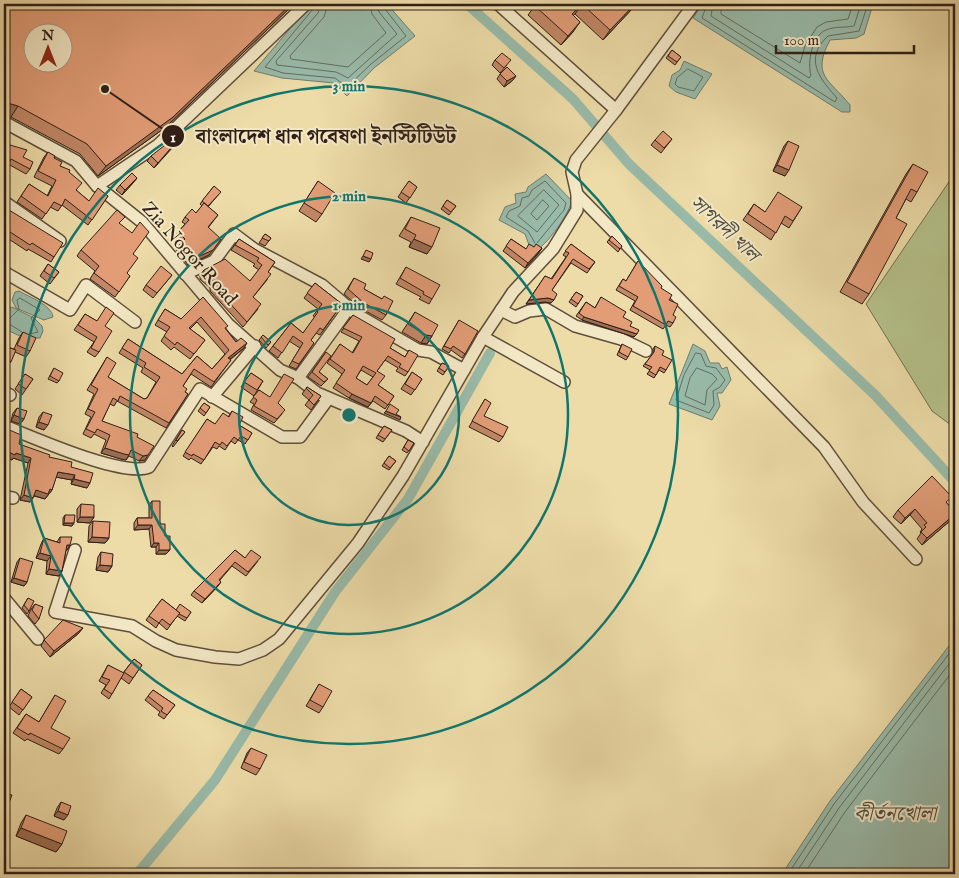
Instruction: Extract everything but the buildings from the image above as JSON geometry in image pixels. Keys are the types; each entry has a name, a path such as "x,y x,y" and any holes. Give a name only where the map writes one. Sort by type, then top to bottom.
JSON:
{"street":[{"path":"97,186 158,145 306,4"},
{"path":"498,4 614,112"},
{"path":"75,550 55,612 132,626 156,641 176,650 239,659 263,650 278,639 358,543 423,442 483,337 513,292 553,249 577,210 577,194 572,172 576,160 694,4"},
{"name":"Zia Nogor Road","path":"4,122 76,162 97,186 142,222 228,324 280,370 298,378 328,399 406,431 423,442"},
{"path":"577,194 824,447 863,502 916,559"},
{"path":"4,206 6,203 60,241"},
{"path":"185,274 214,261 234,234 254,249 322,285 349,308 418,350 431,352 464,370"},
{"path":"4,272 70,310 86,285 135,322"},
{"path":"298,378 349,308"},
{"path":"501,310 515,317 529,311 546,309 575,326 621,339 646,352"},
{"path":"483,337 564,382"},
{"path":"212,397 255,346"},
{"path":"4,426 128,470 142,470 149,467 200,389 282,438 300,437 328,399"},
{"path":"4,598 38,639"}],"green space":[{"path":"955,173 955,428 932,411 866,304"}],"water":[{"path":"311,4 387,4 415,36 374,68 347,96 334,83 282,78 254,71"},
{"path":"703,4 873,4 864,34 856,38 830,40 822,62 822,70 825,76 850,105 850,112 842,112 693,18"},
{"path":"684,61 712,74 695,99 676,92 669,86 672,75 680,70"},
{"path":"546,174 572,201 557,228 537,250 529,245 525,234 499,220 505,207 516,203 515,194 526,192 528,187"},
{"path":"19,291 44,305 52,313 53,317 44,320 16,308 12,300 15,292"},
{"path":"12,307 34,318 42,326 43,331 40,338 24,338 5,329 4,321 9,308"},
{"path":"693,344 705,351 710,363 719,363 722,369 727,367 731,380 722,393 717,393 720,406 712,420 669,404"},
{"name":"কীর্তনখোলা","path":"955,638 955,874 782,874 830,801"}],"waterway":[{"name":"সাগরদী খাল","path":"467,4 573,99 629,164 875,395 955,482"},
{"path":"137,874 215,780 335,592 408,499 490,353"}],"place":[{"name":"বাংলাদেশ ধান গবেষণা ইনস্টিটিউট","path":"105,89"}]}
